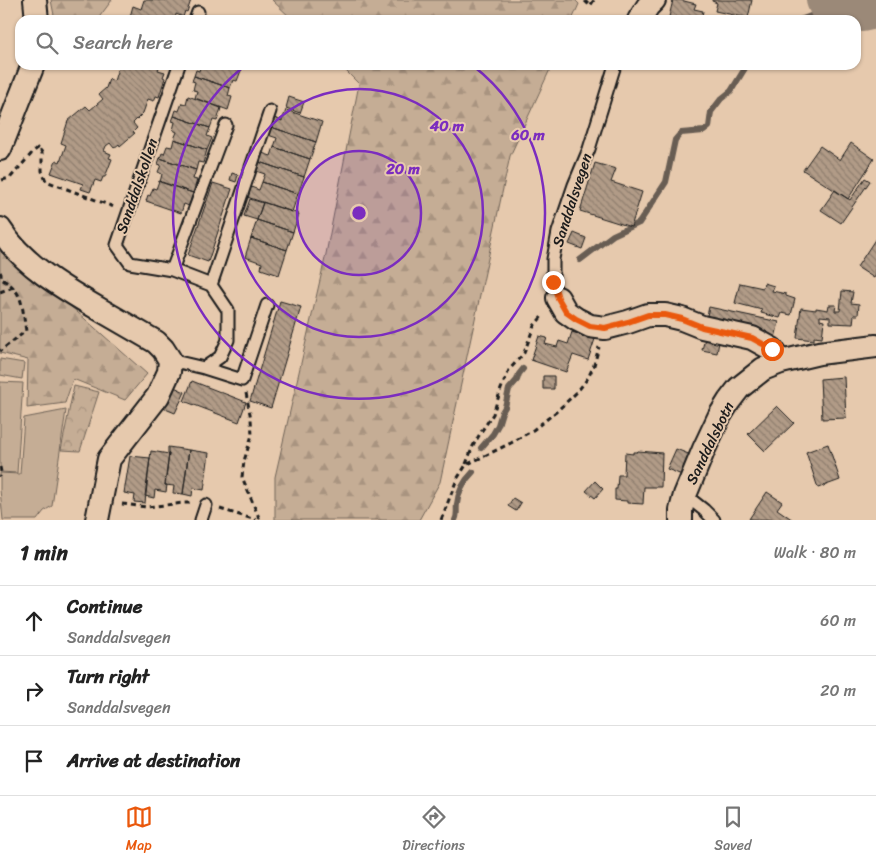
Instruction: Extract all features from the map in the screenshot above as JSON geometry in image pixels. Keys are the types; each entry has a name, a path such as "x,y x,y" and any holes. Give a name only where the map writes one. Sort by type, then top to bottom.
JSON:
{"street":[{"path":"35,0 36,15"},
{"path":"642,15 654,0"},
{"path":"0,149 31,70"},
{"path":"0,229 15,249 55,282 156,342 170,360 170,372 158,396 109,459 96,506"},
{"name":"Sanddalsvegen","path":"558,298 566,312 590,326 605,328 648,315 665,315 702,327 752,338 772,349 780,362"},
{"name":"Sanddalsbotn","path":"681,520 681,510 685,495 704,449 729,401 739,388 763,369 780,362 876,346"}],"lane":[{"name":"Sanddalskollen","path":"177,70 116,245 130,263 172,270 211,285"},
{"name":"Sanddalsvegen","path":"558,298 553,282 553,259 558,232 589,149 614,70"},
{"path":"204,368 220,357 228,340 228,310 211,285 270,111"},
{"path":"172,270 226,125"},
{"path":"170,360 242,380 267,305"},
{"name":"Sanddalsbotn","path":"685,495 714,520"},
{"path":"201,520 206,505"}],"path":[{"path":"585,1 590,6 594,0"},
{"path":"2,180 10,178 39,147 42,153 42,171 46,181 128,212"},
{"path":"0,272 1,279 13,287 20,296 26,330 0,351"},
{"path":"0,292 13,287"},
{"path":"441,520 457,479 466,465 477,439 493,414 509,370 524,353 534,326 558,298"},
{"path":"466,465 533,430 569,401 588,378 605,328"},
{"path":"242,380 251,418 252,435 244,461 242,476 260,520"},
{"path":"0,467 0,477"},
{"path":"96,506 147,507 184,503 206,505 256,520"}],"green space":[{"path":"51,0 112,0 101,15 54,15"},
{"path":"272,0 575,0 579,4 574,15 288,15"},
{"path":"345,70 550,70 510,156 440,482 419,520 275,520 275,477 326,254 359,84"},
{"path":"0,251 68,304 147,374 125,400 73,379 65,403 27,408 28,360 0,353"},
{"path":"0,359 24,363 22,379 0,375"},
{"path":"0,382 23,383 17,473 0,472"},
{"path":"74,386 99,392 80,451 61,450"},
{"path":"66,410 52,506 44,511 37,520 3,520 0,473 20,474 24,418"}],"building":[{"path":"144,0 191,0 187,12 185,11 184,15 130,15 133,6 141,9"},
{"path":"673,0 696,4 694,9 703,11 702,15 669,15"},
{"path":"752,0 749,15 734,15 715,11 717,3 712,1"},
{"path":"117,70 158,70 165,72 159,97 156,96 154,101 148,99 143,113 133,123 137,128 133,132 135,133 120,146 119,144 114,148 110,143 106,146 104,151 111,154 109,158 112,159 105,177 103,177 101,182 95,180 90,192 81,189 83,184 51,173 56,160 60,162 66,145 61,143 68,121 86,106 90,110 103,99 99,94 106,88 109,79 114,81"},
{"path":"196,70 241,70 237,81 233,80 230,88 194,76"},
{"path":"194,76 230,88 228,96 232,97 228,110 195,98 197,91 193,90 195,82 192,81"},
{"path":"188,96 221,108 217,121 213,120 210,128 174,116 176,110 179,111 182,103 186,104"},
{"path":"289,97 304,102 300,113 286,108"},
{"path":"286,110 322,122 316,142 271,127 274,118 282,121"},
{"path":"174,116 210,128 207,136 212,138 207,150 174,139 177,132 173,130 175,122 172,121"},
{"path":"271,127 316,142 310,159 274,147 277,138 268,135"},
{"path":"174,139 207,150 203,163 198,162 196,170 160,158 167,146 172,147"},
{"path":"851,143 874,159 848,199 803,170 820,146 840,160"},
{"path":"274,147 310,159 304,177 259,162 262,153 271,156"},
{"path":"160,158 196,170 193,179 197,180 193,193 160,182 162,174 158,172 161,165 158,164"},
{"path":"259,162 304,177 298,194 262,182 265,174 256,171"},
{"path":"595,163 616,169 611,182 642,192 631,227 580,211"},
{"path":"232,173 238,175 236,182 230,180"},
{"path":"865,178 870,181 841,223 821,210 835,190 850,200"},
{"path":"159,181 193,193 189,206 184,204 181,213 146,201 153,188 156,189"},
{"path":"262,182 298,194 292,212 247,197 251,187 259,190"},
{"path":"213,183 232,189 208,262 188,255"},
{"path":"250,199 263,203 257,220 244,216"},
{"path":"263,202 299,214 293,232 257,220"},
{"path":"257,220 293,232 287,250 251,238"},
{"path":"574,233 586,238 582,249 569,244"},
{"path":"251,238 287,250 279,275 261,269 262,263 245,257"},
{"path":"876,238 876,275 874,278 857,267"},
{"path":"740,283 763,288 764,283 774,286 772,291 786,294 786,296 795,299 791,315 782,313 780,318 761,313 762,310 735,303"},
{"path":"842,291 853,292 851,303 859,304 858,315 854,315 853,324 830,323 830,317 820,316 820,320 824,321 822,338 814,337 814,340 797,338 801,308 828,310 829,305 836,305 835,311 840,311"},
{"path":"280,301 301,307 271,408 250,401"},
{"path":"709,307 779,322 775,338 705,324"},
{"path":"572,332 595,339 588,360 573,355 566,372 531,360 539,336 547,338 545,344 557,347 559,341 568,344"},
{"path":"705,338 719,342 717,353 702,350"},
{"path":"543,376 554,376 554,389 543,389"},
{"path":"844,377 846,418 822,419 820,379"},
{"path":"192,381 246,402 239,422 184,401"},
{"path":"172,386 185,392 175,413 163,408"},
{"path":"777,406 794,423 765,451 748,434"},
{"path":"828,444 840,480 818,488 806,452"},
{"path":"168,447 189,450 183,494 173,493 174,486 165,485 169,454"},
{"path":"676,449 691,455 682,475 667,469"},
{"path":"189,450 209,453 204,490 193,488 192,496 183,494"},
{"path":"151,451 169,454 165,485 167,485 166,492 155,490 154,498 145,496"},
{"path":"633,452 662,453 661,487 644,487 643,504 615,500 618,475 624,475 625,453 633,454"},
{"path":"130,456 150,458 145,503 134,502 135,495 124,493"},
{"path":"595,481 603,489 595,498 586,491"},
{"path":"767,492 782,502 777,509 793,520 749,519"},
{"path":"513,498 521,503 516,511 508,506"}],"waterway":[{"path":"825,0 829,9 862,13 876,10"},
{"path":"813,15 829,9"},
{"path":"580,260 613,235 639,223 666,182 675,140 681,133 704,131 709,127 711,112 721,99 731,91 744,70"},
{"path":"481,448 498,425 509,389 523,369"},
{"path":"455,520 460,491 473,472"}],"route":[{"path":"553,282 558,298 566,312 590,326 605,328 648,315 665,315 702,327 752,338 772,349"}]}
